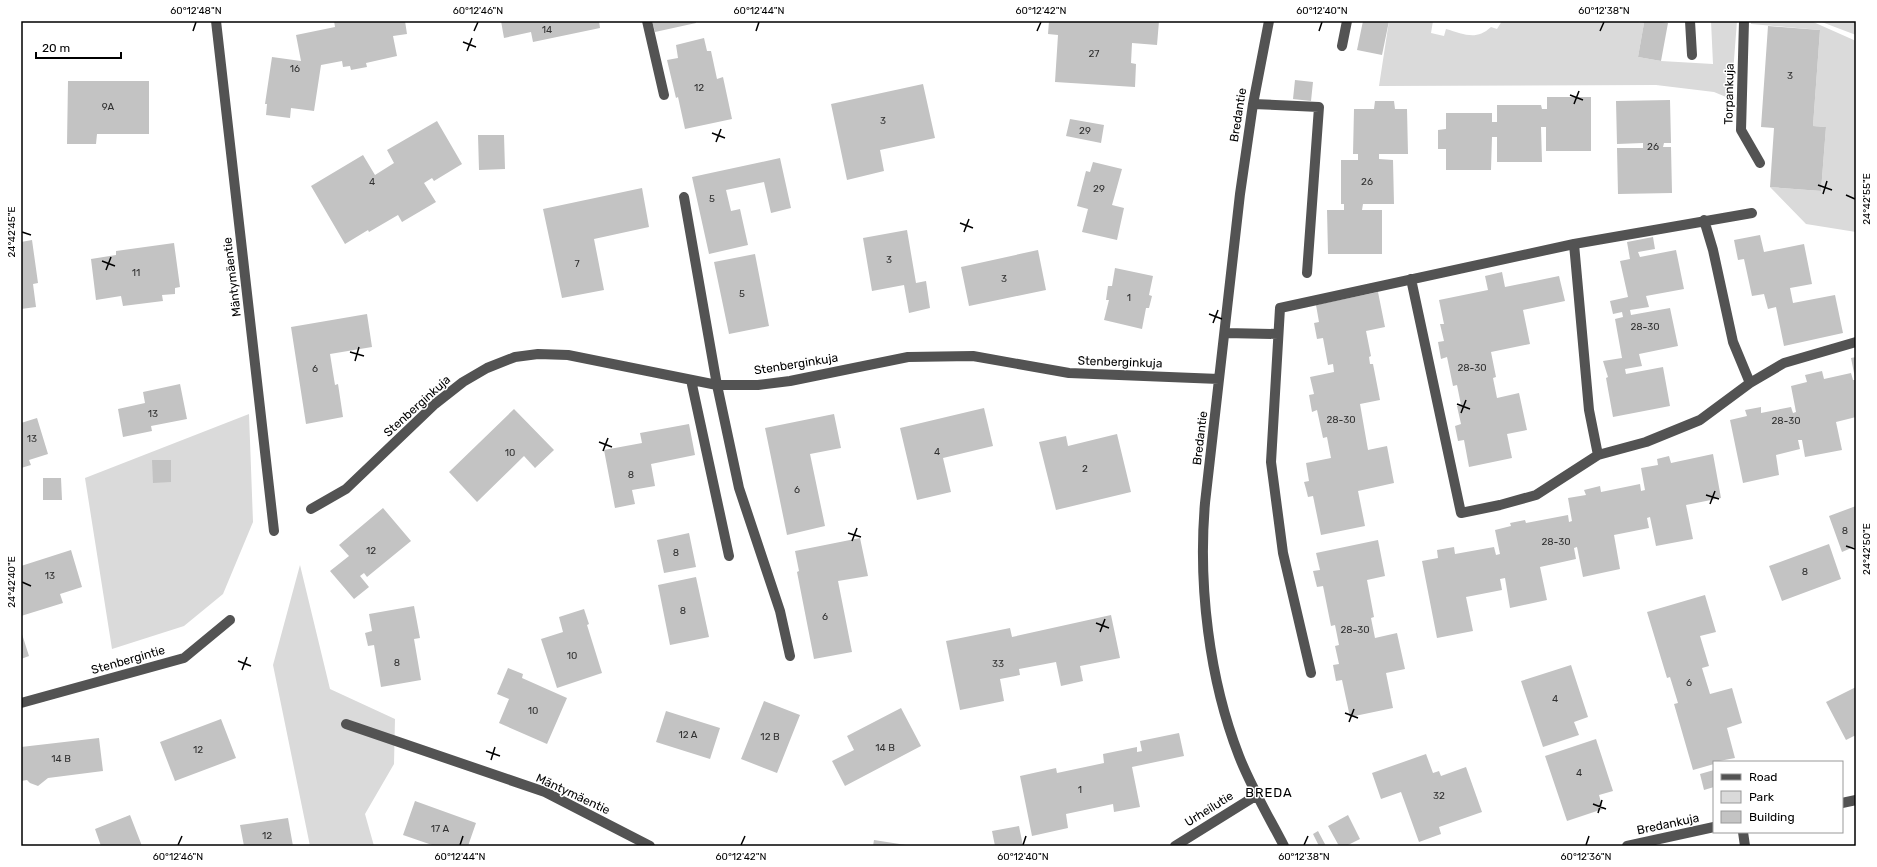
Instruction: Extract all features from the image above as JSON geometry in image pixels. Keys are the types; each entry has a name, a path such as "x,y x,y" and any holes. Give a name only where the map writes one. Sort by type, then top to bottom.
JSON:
{"street":[{"name":"Mäntymäentie","path":"216,21 274,531"},
{"path":"647,21 664,95"},
{"name":"Bredantie","path":"1269,21 1253,104 1240,194 1203,526 1203,576 1213,662 1223,709 1239,757 1284,846"},
{"path":"1342,46 1346,21"},
{"path":"1690,21 1692,55"},
{"name":"Torpankuja","path":"1744,21 1741,130 1760,163"},
{"path":"1253,104 1319,107 1307,273"},
{"path":"684,197 716,385 739,488 780,611 790,656"},
{"path":"1311,673 1283,553 1271,462 1280,308 1574,244 1704,220 1752,213"},
{"path":"1704,220 1713,250 1733,342 1750,383"},
{"path":"1574,244 1589,410 1598,455"},
{"path":"1411,279 1461,513 1500,505 1536,495 1598,455 1646,442 1700,420 1750,383 1784,363 1856,342"},
{"path":"1225,332 1278,334"},
{"name":"Stenberginkuja","path":"311,509 346,489 435,404 463,382 487,368 514,357 538,354 568,355 716,385 758,385 790,381 908,357 923,356 973,356 1069,373 1219,379"},
{"path":"691,380 729,556"},
{"name":"Stenbergintie","path":"21,704 184,658 230,620"},
{"name":"Mäntymäentie","path":"346,724 545,792 650,846"},
{"name":"Urheilutie","path":"1175,846 1257,795"},
{"path":"1843,803 1856,800"},
{"name":"Bredankuja","path":"1627,846 1713,827"},
{"path":"1743,833 1745,846"}],"green space":[{"path":"1389,21 1433,21 1431,33 1444,36 1446,29 1470,35 1480,34 1491,27 1497,29 1502,21 1631,21 1644,23 1638,57 1661,61 1713,64 1711,21 1737,21 1731,99 1714,92 1656,85 1379,86"},
{"path":"1751,21 1811,21 1856,41 1856,232 1806,224 1770,187 1821,191 1826,127 1813,126 1820,30 1751,24"},
{"path":"1819,21 1856,21 1856,35"},
{"path":"249,414 253,522 223,594 184,626 112,649 85,478"},
{"path":"300,565 330,689 395,719 394,764 365,814 374,846 310,846 273,665"}],"building":[{"path":"334,21 405,21 407,34 393,36 397,56 366,63 367,67 351,70 350,66 343,67 342,61 321,65 314,111 291,108 290,118 266,115 267,104 265,104 272,57 301,61 296,35 335,27"},
{"path":"501,21 599,21 600,28 533,42 531,32 504,38"},
{"path":"652,21 696,21 696,23 655,32"},
{"path":"1049,21 1159,21 1157,45 1132,43 1131,63 1136,64 1135,87 1055,82 1058,35 1048,34"},
{"path":"1363,21 1389,21 1382,55 1357,50"},
{"path":"1635,21 1657,21 1668,23 1661,61 1638,57 1644,23"},
{"path":"1768,26 1820,30 1813,126 1826,127 1821,191 1770,187 1774,128 1761,127"},
{"path":"704,38 707,51 711,51 717,79 723,77 732,119 685,129 678,97 676,98 667,60 678,58 676,45"},
{"path":"1295,80 1313,82 1311,101 1293,99"},
{"path":"68,81 149,81 149,134 97,134 96,144 67,144"},
{"path":"923,84 935,138 880,150 884,171 847,180 831,104"},
{"path":"1547,97 1591,97 1591,151 1546,151 1546,127 1541,127 1542,162 1497,162 1497,137 1492,137 1491,170 1446,170 1446,149 1438,149 1438,130 1446,129 1446,113 1492,113 1492,122 1497,122 1497,105 1541,105 1542,109 1547,109"},
{"path":"1670,100 1671,143 1664,143 1663,147 1671,147 1672,193 1618,194 1617,148 1643,148 1643,143 1617,144 1616,101"},
{"path":"1375,101 1394,101 1395,109 1407,109 1408,154 1379,154 1379,159 1393,160 1394,204 1363,204 1362,210 1382,210 1382,254 1328,254 1327,210 1344,210 1344,204 1341,204 1341,160 1358,160 1358,154 1353,154 1354,109 1374,109"},
{"path":"1070,119 1104,125 1101,143 1066,136"},
{"path":"437,121 462,164 434,181 432,178 424,183 436,202 402,222 398,215 369,232 368,230 345,244 311,186 363,155 375,175 394,163 387,150"},
{"path":"478,135 504,135 505,169 479,170"},
{"path":"780,158 791,208 771,213 764,182 726,190 731,211 740,209 748,245 709,254 692,177"},
{"path":"1093,162 1122,169 1112,205 1124,208 1117,240 1082,232 1088,209 1077,206 1086,171 1090,172"},
{"path":"642,188 649,227 594,239 604,290 562,298 543,209"},
{"path":"907,230 916,283 926,281 930,308 909,313 904,285 872,291 863,238"},
{"path":"1760,235 1764,252 1804,244 1812,284 1790,288 1793,303 1835,295 1843,333 1784,346 1776,307 1768,309 1764,294 1752,296 1744,259 1738,260 1734,240"},
{"path":"1653,237 1655,249 1638,252 1640,257 1676,250 1684,289 1646,296 1649,307 1630,310 1631,315 1670,308 1678,346 1639,354 1642,366 1625,369 1626,374 1663,367 1670,406 1613,417 1606,378 1608,377 1603,361 1622,358 1615,319 1623,317 1622,312 1613,314 1610,301 1628,297 1620,261 1630,259 1627,242"},
{"path":"32,240 38,283 33,284 36,307 21,309 21,242"},
{"path":"174,243 180,287 175,288 175,294 162,295 163,301 123,306 121,296 96,300 91,259 116,255 116,251"},
{"path":"1038,250 1046,290 969,306 961,267"},
{"path":"755,254 769,326 729,334 714,262"},
{"path":"1115,268 1153,276 1149,295 1152,296 1149,308 1146,308 1142,329 1104,320 1109,300 1106,300 1108,286 1112,286"},
{"path":"1502,272 1505,287 1559,276 1565,301 1523,310 1530,344 1491,352 1496,377 1493,378 1497,398 1519,393 1527,430 1507,434 1512,458 1469,467 1464,440 1458,441 1455,426 1461,424 1457,406 1461,405 1457,385 1453,386 1447,357 1441,359 1438,342 1444,341 1440,324 1444,324 1439,300 1488,290 1485,276"},
{"path":"1378,292 1385,327 1366,331 1371,356 1369,357 1370,364 1373,364 1380,400 1360,404 1368,450 1387,446 1394,483 1358,491 1365,526 1321,535 1313,496 1308,497 1304,482 1309,481 1306,463 1331,458 1327,437 1323,438 1317,410 1312,412 1309,395 1314,394 1310,377 1334,372 1333,364 1328,365 1323,338 1317,339 1314,323 1319,322 1316,305"},
{"path":"367,314 372,347 330,354 335,385 338,384 343,417 306,424 291,327"},
{"path":"1856,357 1856,378 1855,378 1851,358"},
{"path":"1822,371 1824,379 1851,373 1853,380 1856,380 1856,417 1836,422 1842,450 1805,457 1802,440 1798,440 1800,449 1776,455 1779,475 1743,483 1730,420 1747,416 1745,410 1761,407 1761,413 1791,407 1793,413 1796,412 1791,386 1807,382 1805,375"},
{"path":"180,384 187,419 151,426 152,431 123,437 118,409 145,403 143,392"},
{"path":"984,408 993,446 943,458 951,492 917,500 900,428"},
{"path":"514,409 554,450 535,468 524,456 477,502 449,472"},
{"path":"834,414 841,448 810,454 825,526 787,535 765,428"},
{"path":"37,418 48,454 29,460 31,465 21,468 21,423"},
{"path":"689,424 695,455 651,464 655,486 632,490 635,504 615,508 604,450 642,443 640,433"},
{"path":"1117,434 1131,492 1056,510 1039,442 1066,436 1068,446"},
{"path":"1713,454 1721,498 1686,505 1693,539 1656,546 1650,517 1647,518 1649,528 1614,535 1620,569 1583,577 1577,547 1574,548 1576,559 1540,567 1547,600 1510,608 1505,578 1500,579 1502,590 1466,597 1473,631 1437,638 1422,561 1438,558 1437,550 1454,547 1455,554 1494,547 1496,555 1500,554 1495,530 1511,526 1510,523 1525,520 1526,523 1568,515 1569,522 1572,521 1568,498 1586,495 1584,490 1600,486 1601,492 1640,484 1641,491 1645,490 1641,468 1658,465 1657,459 1669,456 1671,463"},
{"path":"152,460 171,460 171,482 153,483"},
{"path":"43,478 61,478 62,500 43,500"},
{"path":"1856,506 1856,546 1842,552 1829,516"},
{"path":"383,508 411,541 367,577 364,573 360,576 369,587 354,599 330,571 349,556 339,545"},
{"path":"689,533 696,567 664,573 657,540"},
{"path":"860,538 868,576 838,581 852,652 814,659 797,572 799,571 795,551"},
{"path":"1378,540 1385,576 1367,580 1374,617 1371,618 1375,638 1397,633 1405,669 1386,673 1393,708 1350,717 1342,680 1336,681 1333,665 1339,664 1335,646 1339,645 1335,625 1331,626 1323,586 1317,587 1313,571 1320,570 1316,553"},
{"path":"1829,544 1841,579 1782,601 1769,566"},
{"path":"71,550 82,587 60,594 63,603 21,616 21,566"},
{"path":"696,577 709,637 670,645 658,585"},
{"path":"1705,595 1716,632 1700,636 1709,666 1702,668 1710,694 1732,688 1742,723 1727,728 1735,758 1713,761 1713,764 1693,770 1674,704 1678,703 1670,677 1667,678 1647,612"},
{"path":"414,606 420,638 414,639 421,680 381,687 374,645 368,646 365,633 372,631 369,614"},
{"path":"584,609 589,624 587,625 602,673 557,688 541,639 563,632 559,617"},
{"path":"1111,615 1120,658 1080,666 1083,681 1061,686 1056,662 1019,669 1020,675 1000,679 1004,701 960,710 946,641 1010,628 1012,637"},
{"path":"21,631 29,656 21,659"},
{"path":"1571,665 1588,717 1574,722 1579,735 1543,747 1521,681"},
{"path":"508,668 523,674 522,678 567,698 547,744 499,723 509,699 497,694"},
{"path":"1856,687 1856,735 1846,740 1826,702"},
{"path":"764,701 800,715 777,773 741,759"},
{"path":"901,708 921,746 845,786 832,761 854,750 847,736"},
{"path":"666,711 720,728 710,759 656,742"},
{"path":"221,719 236,758 175,781 160,742"},
{"path":"1179,733 1184,756 1132,767 1140,807 1114,812 1113,804 1066,814 1068,828 1032,836 1020,776 1056,768 1057,773 1104,763 1103,754 1137,747 1137,752 1142,751 1140,741"},
{"path":"99,738 103,771 48,778 38,786 27,780 21,781 21,747"},
{"path":"1596,739 1613,791 1599,795 1603,809 1567,821 1545,756"},
{"path":"1426,754 1433,773 1439,771 1441,776 1466,767 1482,812 1439,827 1441,834 1419,842 1401,792 1381,799 1372,773"},
{"path":"1713,770 1713,787 1704,790 1700,774"},
{"path":"415,801 476,823 468,846 435,846 403,835"},
{"path":"130,815 142,846 101,846 95,829"},
{"path":"1348,815 1360,839 1346,846 1339,846 1328,826"},
{"path":"288,818 293,846 244,846 240,825"},
{"path":"1019,826 1023,846 995,846 992,831"},
{"path":"1318,831 1326,846 1319,846 1313,834"},
{"path":"874,840 906,845 906,846 873,846"}],"district":[{"name":"BREDA","path":"1269,792"}]}
